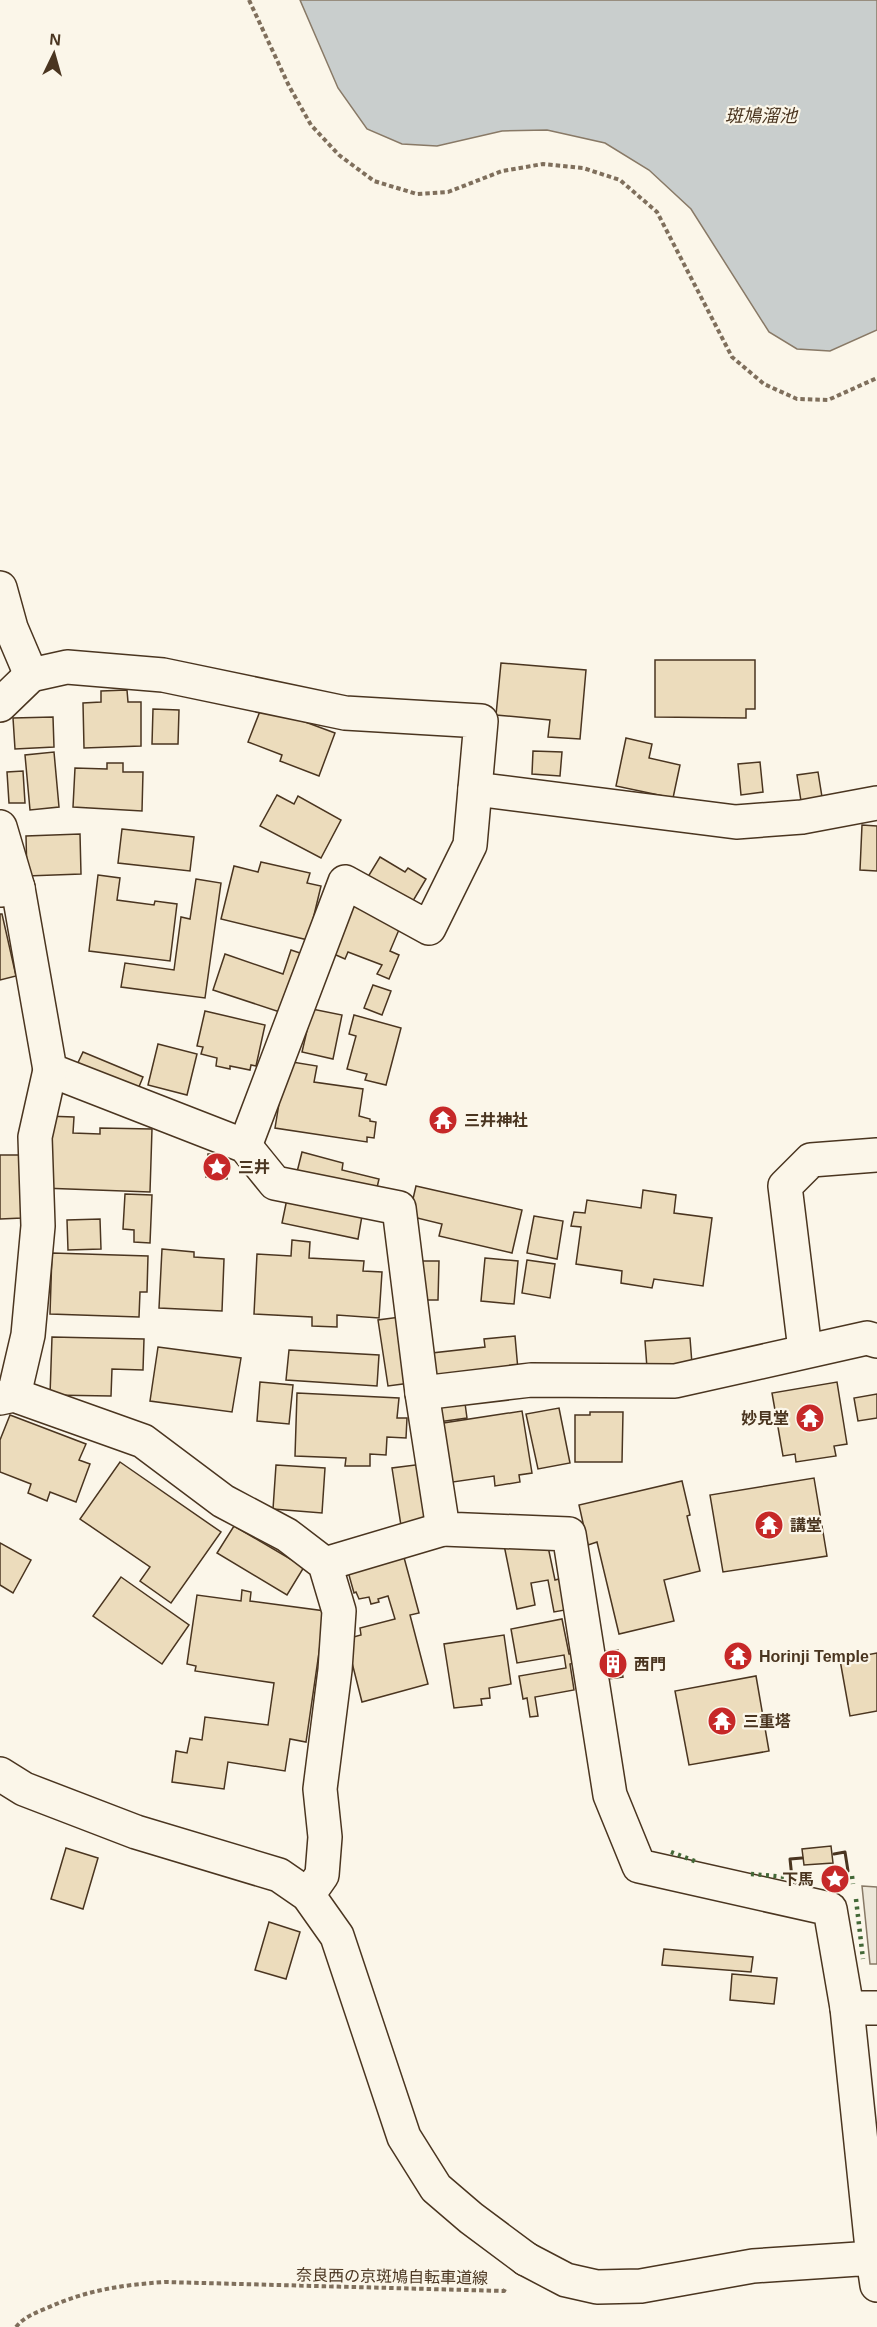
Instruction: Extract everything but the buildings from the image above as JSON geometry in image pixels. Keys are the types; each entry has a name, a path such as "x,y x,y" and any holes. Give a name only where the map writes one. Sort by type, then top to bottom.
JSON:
{"street":[{"path":"0,588 11,628 31,675"},
{"path":"0,705 31,675 67,667 164,675 345,713 482,722 470,845 429,928 345,882 245,1146"},
{"path":"475,789 736,822 802,817 877,803"},
{"path":"0,827 9,889 50,1070 35,1137 38,1226 28,1335 7,1397 143,1441 222,1501 287,1535 325,1564 339,1611 335,1670 320,1789 325,1838 322,1875 308,1895"},
{"path":"50,1070 245,1146 275,1183 399,1208 422,1393 443,1529"},
{"path":"805,1350 785,1185 811,1160 877,1155"},
{"path":"422,1393 531,1380 675,1381 805,1350 867,1338 877,1341"},
{"path":"0,1774 24,1788 136,1832 279,1875 308,1895 337,1936 404,2137 436,2188 471,2218 526,2259 566,2280 597,2287 641,2286 753,2266 875,2272 862,2008 830,1909 639,1866 610,1795 569,1534 443,1529 325,1564"}],"path":[{"path":"249,0 310,125 339,155 374,181 417,194 448,192 502,171 543,164 583,168 620,180 657,212 732,357 764,384 797,399 828,400 877,378"},
{"name":"奈良西の京斑鳩自転車道線","path":"16,2327 22,2319 74,2296 130,2285 165,2282 504,2290 526,2259"}],"shaded area":[{"path":"862,1886 877,1887 877,1964 870,1964"}],"water":[{"name":"斑鳩溜池","path":"300,0 877,0 877,330 830,351 797,349 769,332 691,209 649,170 605,143 547,130 502,131 437,146 402,144 367,129 338,88"}],"hedge":[{"path":"671,1852 697,1862"},
{"path":"751,1874 787,1877"},
{"path":"852,1876 853,1884"},
{"path":"856,1899 863,1959"}],"wall":[{"path":"834,1854 845,1852 848,1871"},
{"path":"792,1878 790,1859 802,1858"}],"place":[{"name":"三井神社","path":"443,1120"},
{"name":"三井","path":"217,1167"},
{"name":"妙見堂","path":"810,1418"},
{"name":"講堂","path":"769,1525"},
{"name":"Horinji Temple","path":"738,1656"},
{"name":"西門","path":"613,1664"},
{"name":"三重塔","path":"722,1721"},
{"name":"下馬","path":"835,1879"}]}
